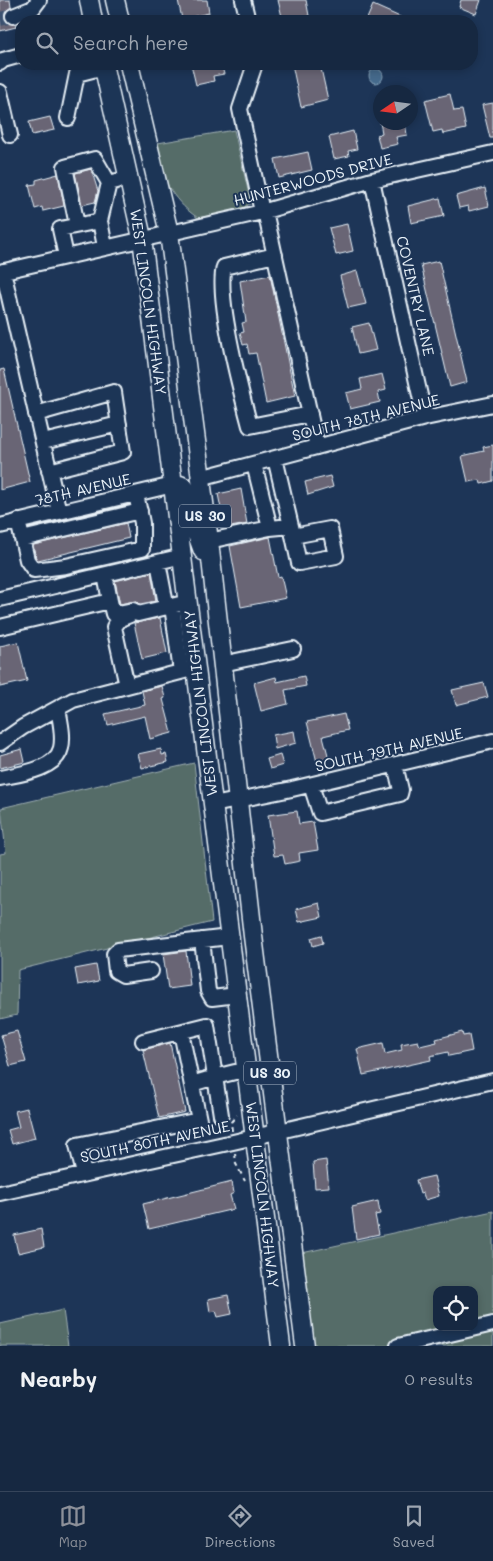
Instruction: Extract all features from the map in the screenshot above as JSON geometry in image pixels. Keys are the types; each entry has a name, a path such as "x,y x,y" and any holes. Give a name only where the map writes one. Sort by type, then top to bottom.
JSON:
{"main road":[{"path":"88,0 92,15"},
{"path":"115,0 119,15"},
{"name":"WEST LINCOLN HIGHWAY","path":"104,70 142,238 183,556 175,602 213,804 281,1346"},
{"name":"WEST LINCOLN HIGHWAY","path":"130,70 169,232 214,582 237,800 305,1346"},
{"path":"173,485 178,484 184,487 192,521 214,582"}],"street":[{"path":"16,15 29,10 39,0"},
{"path":"243,0 247,15"},
{"path":"0,63 3,60 15,57"},
{"path":"68,118 76,70"},
{"path":"253,70 240,109 275,255 317,447"},
{"path":"0,92 10,135"},
{"name":"HUNTERWOODS DRIVE","path":"2,271 264,211 372,180 493,153"},
{"path":"77,226 65,167 95,159 109,183 100,221 105,247"},
{"path":"109,183 128,178"},
{"name":"COVENTRY LANE","path":"372,180 425,418"},
{"path":"66,256 60,229 100,221"},
{"path":"275,255 224,267 222,277 225,313 242,394 250,426 310,414"},
{"path":"2,271 59,512"},
{"path":"36,414 114,392 124,452 49,471"},
{"name":"SOUTH 78TH AVENUE","path":"251,465 425,418 493,404"},
{"path":"43,442 119,424"},
{"path":"209,542 270,528 292,531 275,458"},
{"path":"200,478 251,465 270,528"},
{"name":"78TH AVENUE","path":"0,526 173,485"},
{"path":"34,570 66,566 142,549 140,511 136,494"},
{"path":"80,507 84,524"},
{"path":"22,539 140,511"},
{"path":"18,521 27,560 34,570 40,590"},
{"path":"0,599 183,556"},
{"path":"127,686 114,627 120,619 175,602 158,562"},
{"path":"105,575 113,614 133,610 138,614"},
{"path":"0,627 110,601"},
{"path":"222,664 293,649"},
{"path":"0,743 23,726 73,700 189,670"},
{"path":"0,778 41,768 57,757 61,749 63,736 58,708"},
{"name":"SOUTH 79TH AVENUE","path":"213,804 311,785 493,742"},
{"path":"311,785 320,813 342,808 400,794 401,790 395,765"},
{"path":"151,971 123,975 116,971 114,954 118,950 230,936"},
{"path":"202,940 208,991 212,998 237,995"},
{"path":"143,1041 207,1025 221,1115"},
{"path":"84,1174 77,1145 199,1120 182,1032"},
{"path":"192,1084 235,1072 247,1072"},
{"name":"SOUTH 80TH AVENUE","path":"0,1193 493,1081"},
{"path":"398,1346 493,1324"}],"green space":[{"path":"234,130 251,203 240,210 198,218 180,203 168,186 152,144"},
{"path":"194,763 212,922 18,970 17,1015 0,1019 0,854 6,853 1,808"},
{"path":"493,1211 493,1346 313,1346 302,1253"},
{"path":"63,1310 68,1346 0,1346 0,1324"}],"water":[{"path":"379,70 382,73 381,81 376,83 371,81 369,76 371,71"}],"building":[{"path":"0,0 10,0 11,7 6,11 5,19 8,23 15,24 15,27 0,31"},
{"path":"178,0 207,0 209,13 181,15"},
{"path":"278,0 306,0 309,15 282,15"},
{"path":"461,0 481,0 476,14 459,7"},
{"path":"373,5 396,15 369,15"},
{"path":"192,70 223,70 224,74 213,76 214,81 196,85"},
{"path":"293,70 321,70 328,100 301,107"},
{"path":"450,94 454,111 462,110 466,129 443,134 442,130 433,132 425,100"},
{"path":"493,103 493,138 490,138 482,105"},
{"path":"50,117 54,130 32,135 29,122"},
{"path":"381,130 406,130 407,135 396,137 398,144 380,148 377,135 382,133"},
{"path":"353,131 357,149 348,151 349,156 334,159 329,137"},
{"path":"308,152 312,170 279,178 275,159"},
{"path":"91,169 98,191 95,202 82,205 75,173"},
{"path":"58,174 64,206 43,211 42,207 35,209 29,185 36,184 36,180"},
{"path":"485,188 489,206 469,211 468,206 459,208 456,196"},
{"path":"440,198 444,216 411,223 408,206"},
{"path":"347,224 353,251 336,255 329,228"},
{"path":"439,261 467,382 450,387 421,265"},
{"path":"357,271 366,304 348,308 340,276"},
{"path":"270,275 295,396 266,403 256,353 249,354 247,344 243,345 240,333 244,332 242,323 246,322 240,281"},
{"path":"369,323 376,350 358,354 352,327"},
{"path":"4,369 30,482 0,490 0,370"},
{"path":"382,374 386,390 378,392 380,402 350,409 346,393 362,389 360,379"},
{"path":"493,445 493,481 481,484 480,480 468,482 462,456 484,451 483,447"},
{"path":"330,476 333,487 308,495 305,482"},
{"path":"241,489 247,524 225,528 218,494"},
{"path":"126,523 129,538 38,560 36,558 33,545"},
{"path":"270,537 278,577 281,576 286,598 241,607 230,546"},
{"path":"151,572 156,601 140,604 135,601 120,604 115,581"},
{"path":"160,618 167,653 142,659 134,623"},
{"path":"18,642 27,681 0,687 0,646"},
{"path":"304,676 306,686 285,690 288,704 261,711 254,683 276,677 277,682"},
{"path":"484,683 488,697 456,705 452,690"},
{"path":"162,686 165,698 163,699 172,733 150,739 145,716 108,725 105,714 145,705 142,691"},
{"path":"344,714 348,730 323,736 329,759 317,762 307,722"},
{"path":"294,731 296,743 275,749 273,735"},
{"path":"22,749 25,762 0,768 0,755"},
{"path":"161,749 162,755 166,754 168,762 142,768 138,754"},
{"path":"280,755 283,765 270,769 267,759"},
{"path":"297,811 299,824 313,822 318,850 299,853 300,861 285,864 283,855 274,856 268,815"},
{"path":"319,903 322,917 299,922 296,909"},
{"path":"321,935 323,943 313,946 311,938"},
{"path":"186,951 190,986 168,989 163,954"},
{"path":"96,965 99,981 78,985 75,969"},
{"path":"17,1031 26,1062 10,1066 1,1035"},
{"path":"462,1032 463,1036 469,1035 472,1051 449,1056 448,1052 430,1056 431,1060 363,1075 357,1049 383,1043 385,1054 402,1050 401,1044 418,1041 420,1046 437,1042 436,1039"},
{"path":"170,1043 185,1112 159,1118 143,1050"},
{"path":"27,1108 35,1138 12,1144 8,1130 19,1127 15,1111"},
{"path":"326,1160 329,1187 315,1188 313,1162"},
{"path":"434,1176 439,1196 425,1200 423,1193 420,1194 416,1180"},
{"path":"232,1182 234,1193 230,1195 234,1209 149,1229 143,1204"},
{"path":"378,1201 380,1214 375,1215 379,1234 356,1239 352,1207"},
{"path":"41,1229 44,1247 18,1253 14,1235"},
{"path":"228,1295 232,1314 218,1317 216,1311 210,1312 208,1299"}],"tunnel":[{"path":"0,19 13,16"}]}
